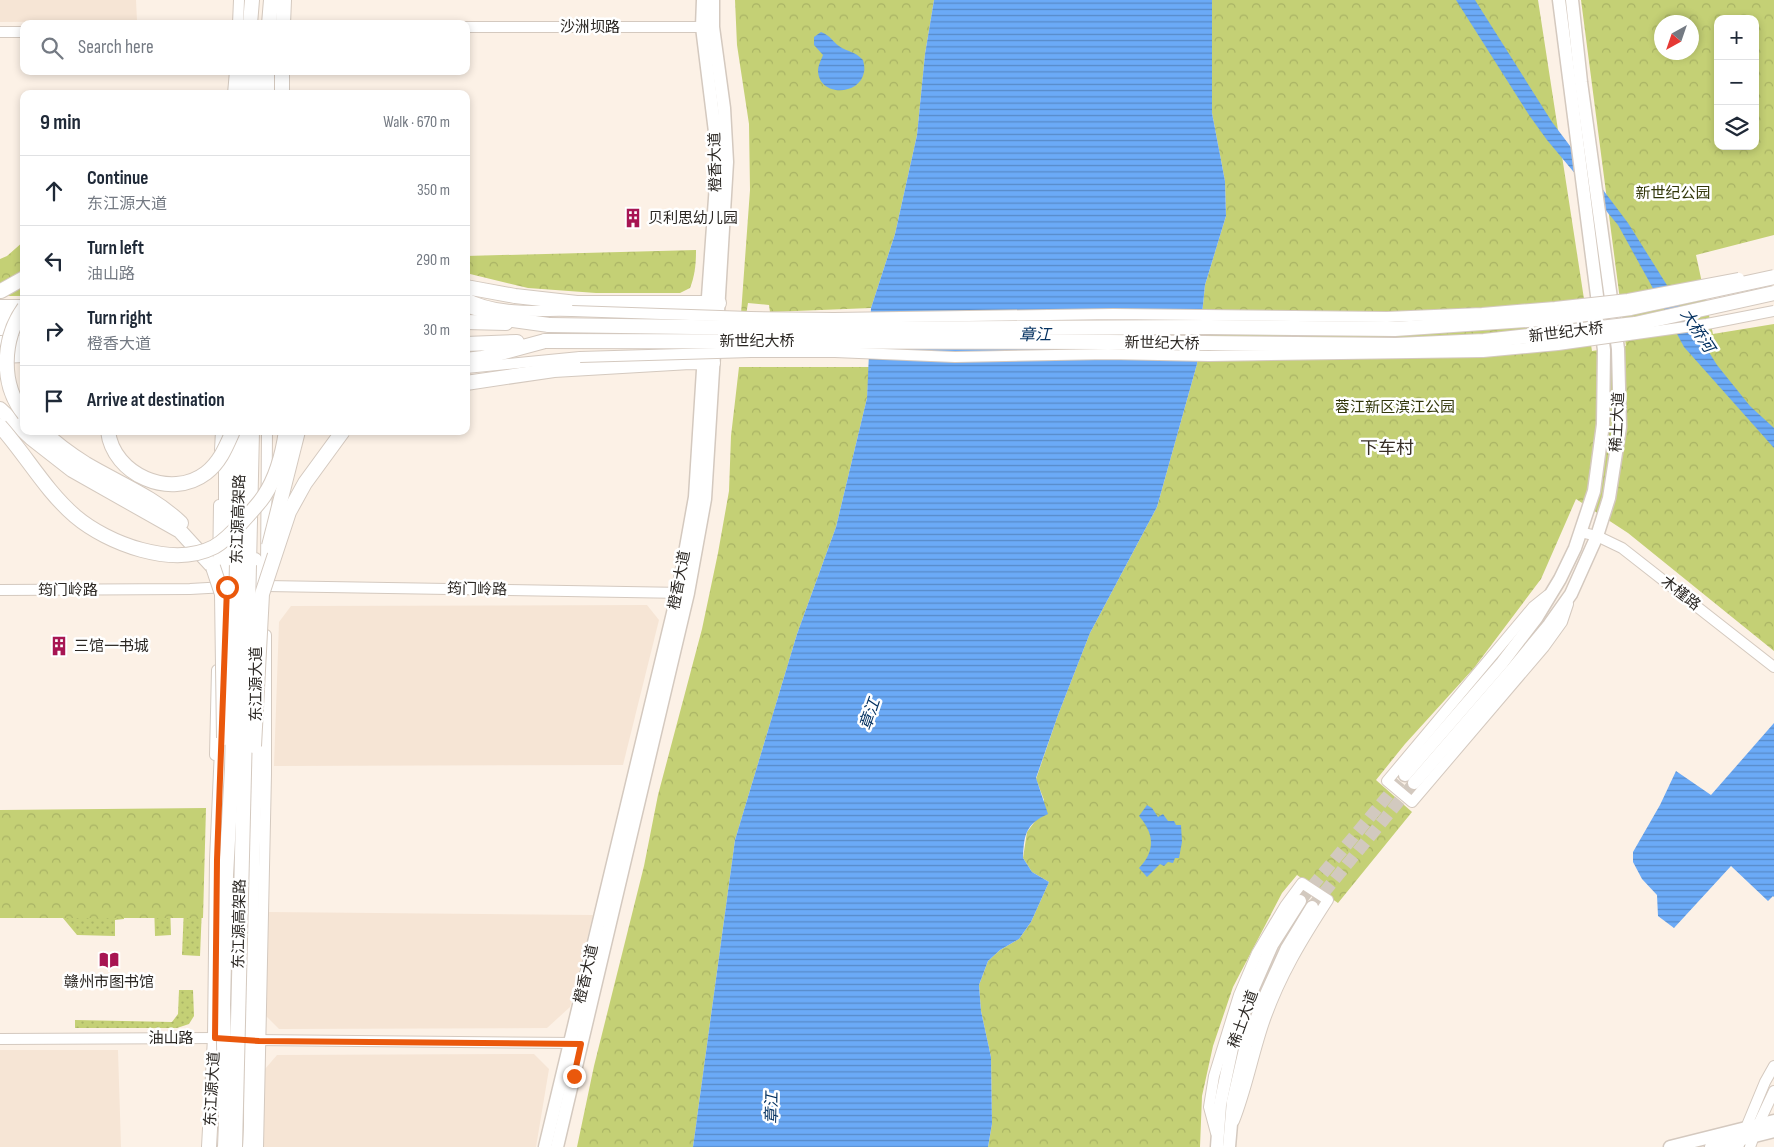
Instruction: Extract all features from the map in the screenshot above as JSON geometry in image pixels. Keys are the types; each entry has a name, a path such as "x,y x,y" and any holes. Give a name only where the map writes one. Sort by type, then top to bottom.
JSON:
{"main road":[{"path":"246,20 248,0"},
{"path":"250,20 252,0"},
{"path":"258,20 260,0"},
{"path":"269,20 271,0"},
{"path":"278,0 278,20"},
{"path":"285,20 286,0"},
{"name":"橙香大道","path":"545,1147 575,1043 683,593 695,497 727,162 724,108 702,0"},
{"name":"橙香大道","path":"708,27 713,0"},
{"name":"稀土大道","path":"1559,0 1604,350 1603,424 1594,491 1564,571 1537,617 1410,779 1511,671 1549,625 1571,594 1597,536 1610,498 1620,427 1618,349 1581,82 1572,0"},
{"path":"242,90 243,75"},
{"path":"253,90 255,75"},
{"path":"265,90 266,75"},
{"path":"272,90 274,75"},
{"path":"282,90 283,75"},
{"path":"285,75 287,90"},
{"name":"新世纪大桥","path":"549,325 833,329 1209,327 1395,329 1556,318 1631,308 1774,277"},
{"path":"0,291 20,280"},
{"path":"0,291 20,284"},
{"path":"470,288 515,296 577,303 713,303"},
{"name":"新世纪大桥","path":"470,343 545,341 1110,342 1396,345 1484,341 1635,324 1774,293"},
{"path":"470,306 513,320 549,325"},
{"path":"20,314 10,333 6,359 10,391 20,407"},
{"path":"0,316 20,316"},
{"path":"470,323 549,325"},
{"path":"0,328 20,328"},
{"path":"470,360 545,341"},
{"path":"0,343 20,342"},
{"path":"0,356 20,356"},
{"path":"470,382 554,370 690,362 708,363"},
{"path":"0,409 20,427"},
{"path":"0,426 23,453 53,494 83,521 104,536 134,549 163,554 185,554 214,547 231,534 264,496 274,477 285,435"},
{"path":"29,435 72,470 180,531 213,567"},
{"path":"47,435 58,445 86,464 159,505 194,536 213,567 222,594 226,875"},
{"path":"109,435 116,452 129,470 143,478 165,485 185,483 204,474 216,463 231,435"},
{"name":"东江源大道","path":"209,1147 226,435"},
{"name":"东江源高架路","path":"225,1147 223,1005 226,875 232,769 240,435"},
{"name":"东江源大道","path":"250,1147 255,1040 252,876 257,669 253,435"},
{"name":"东江源高架路","path":"235,1147 240,879 245,768 253,435"},
{"path":"240,879 253,767 264,590 270,539 297,435"},
{"path":"264,590 289,512 305,484 340,435"},
{"name":"稀土大道","path":"1217,1142 1220,1105 1232,1048 1251,993 1272,945 1300,901"},
{"name":"稀土大道","path":"1229,1147 1233,1101 1246,1045 1287,948 1312,907"},
{"path":"238,1002 244,1124 242,1147"},
{"path":"216,1147 223,1005"},
{"name":"橙香大道","path":"557,1147 575,1043"},
{"path":"1670,1147 1747,1137 1774,1121"},
{"path":"1711,1147 1774,1131"}],"street":[{"path":"238,20 239,0"},
{"name":"沙洲坝路","path":"470,27 708,27"},
{"path":"0,32 20,32"},
{"path":"233,90 235,75"},
{"path":"470,300 497,310 750,318 1113,314 1387,317 1482,313 1628,299 1774,271"},
{"path":"0,305 20,307"},
{"path":"470,368 580,357 751,352 835,352 955,357 1108,354 1229,356 1483,352 1558,345 1707,324 1774,311"},
{"path":"0,362 20,361"},
{"path":"221,435 222,587"},
{"path":"258,1147 255,1040 266,774 264,590 267,435"},
{"name":"木槿路","path":"1580,532 1597,536 1622,548 1774,667"},
{"name":"筠门岭路","path":"0,590 222,587"},
{"name":"筠门岭路","path":"264,590 683,593"},
{"path":"1553,591 1533,607 1387,781 1412,802 1544,647 1562,622 1571,594"},
{"path":"1217,1142 1209,1107 1214,1076 1239,995 1257,954 1285,906 1302,883 1328,900 1296,949 1281,979 1265,1020 1230,1131"},
{"path":"204,1147 212,1038"},
{"name":"油山路","path":"0,1039 212,1038 575,1043"},
{"path":"1747,1137 1774,1066"},
{"path":"1747,1137 1774,1091"}],"shaded area":[{"path":"0,0 136,0 137,20 20,20 20,22 0,22"},
{"path":"647,605 659,620 623,765 274,766 279,622 291,606"},
{"path":"268,912 593,915 570,1007 547,1028 279,1029 266,1016"},
{"path":"0,1050 118,1050 121,1147 0,1147"},
{"path":"534,1054 549,1069 536,1147 263,1147 265,1069 277,1055"}],"green space":[{"path":"735,0 934,0 925,54 917,135 895,234 871,308 770,312 769,305 748,303 746,315 741,314 750,190 749,124 737,45"},
{"name":"蓉江新区滨江公园","path":"1212,0 1538,0 1592,351 1626,346 1581,0 1774,0 1774,235 1696,255 1713,334 1774,324 1774,651 1628,533 1576,499 1541,579 1474,668 1405,744 1376,780 1412,812 1338,903 1297,875 1282,893 1233,987 1213,1046 1202,1096 1200,1147 988,1147 992,1124 991,1057 981,1011 979,985 988,961 1000,950 1019,939 1031,922 1049,882 1032,872 1023,858 1027,832 1036,820 1044,800 1036,779 1058,715 1090,633 1157,507 1197,364 1205,285 1226,216 1225,181 1212,113"},
{"path":"20,245 20,296 0,296 0,259 7,256"},
{"path":"696,250 695,269 690,288 680,293 596,293 528,288 470,274 470,256"},
{"path":"739,367 869,367 867,398 836,527 797,634 735,840 693,1147 577,1147 594,1066 644,866 658,795 702,629 718,553 729,491 731,436"},
{"path":"206,808 203,918 0,918 0,810"},
{"path":"154,904 170,904 171,935 155,936"},
{"path":"53,906 124,907 124,919 115,920 115,936 77,935"},
{"path":"184,907 202,907 200,956 182,955"},
{"path":"179,990 193,990 194,1016 189,1024 177,1028 75,1028 75,1020 172,1022 178,1014"}],"water":[{"name":"章江","path":"934,0 1212,0 1212,113 1225,181 1226,216 1205,285 1197,364 1157,507 1090,633 1036,778 1048,814 1035,822 1027,831 1023,858 1032,872 1049,882 1031,922 1019,939 1000,950 988,961 979,985 981,1011 991,1057 992,1124 988,1147 693,1147 735,840 797,634 836,527 867,398 871,308 895,234 917,135 925,54"},
{"path":"1456,0 1475,0 1552,122 1628,223 1717,365 1750,406 1774,428 1774,448 1684,347 1618,225 1547,140 1529,115"},
{"path":"821,32 839,46 863,60 864,72 861,80 855,86 848,89 832,89 825,86 820,79 818,69 823,55 814,45 814,37"},
{"path":"1774,723 1774,897 1768,901 1731,866 1674,928 1658,916 1657,895 1642,879 1633,862 1633,852 1660,805 1676,771 1711,795"},
{"path":"1147,805 1152,808 1158,817 1163,814 1168,821 1174,821 1176,825 1181,825 1182,842 1179,858 1175,858 1173,863 1168,862 1164,866 1160,864 1147,877 1139,868 1148,855 1151,842 1148,829 1139,816"}],"tunnel":[{"path":"1300,901 1405,775"},
{"path":"1312,907 1414,783"}],"place":[{"name":"贝利思幼儿园","path":"633,218"},
{"name":"三馆一书城","path":"59,646"},
{"name":"赣州市图书馆","path":"109,960"}],"district":[{"name":"下车村","path":"1387,448"}],"route":[{"path":"227,587 217,860 215,1038 259,1041 581,1044 574,1076"}],"park label":[{"name":"新世纪公园","path":"1673,193"}],"water label":[{"name":"大桥河","path":"1698,330"}]}
